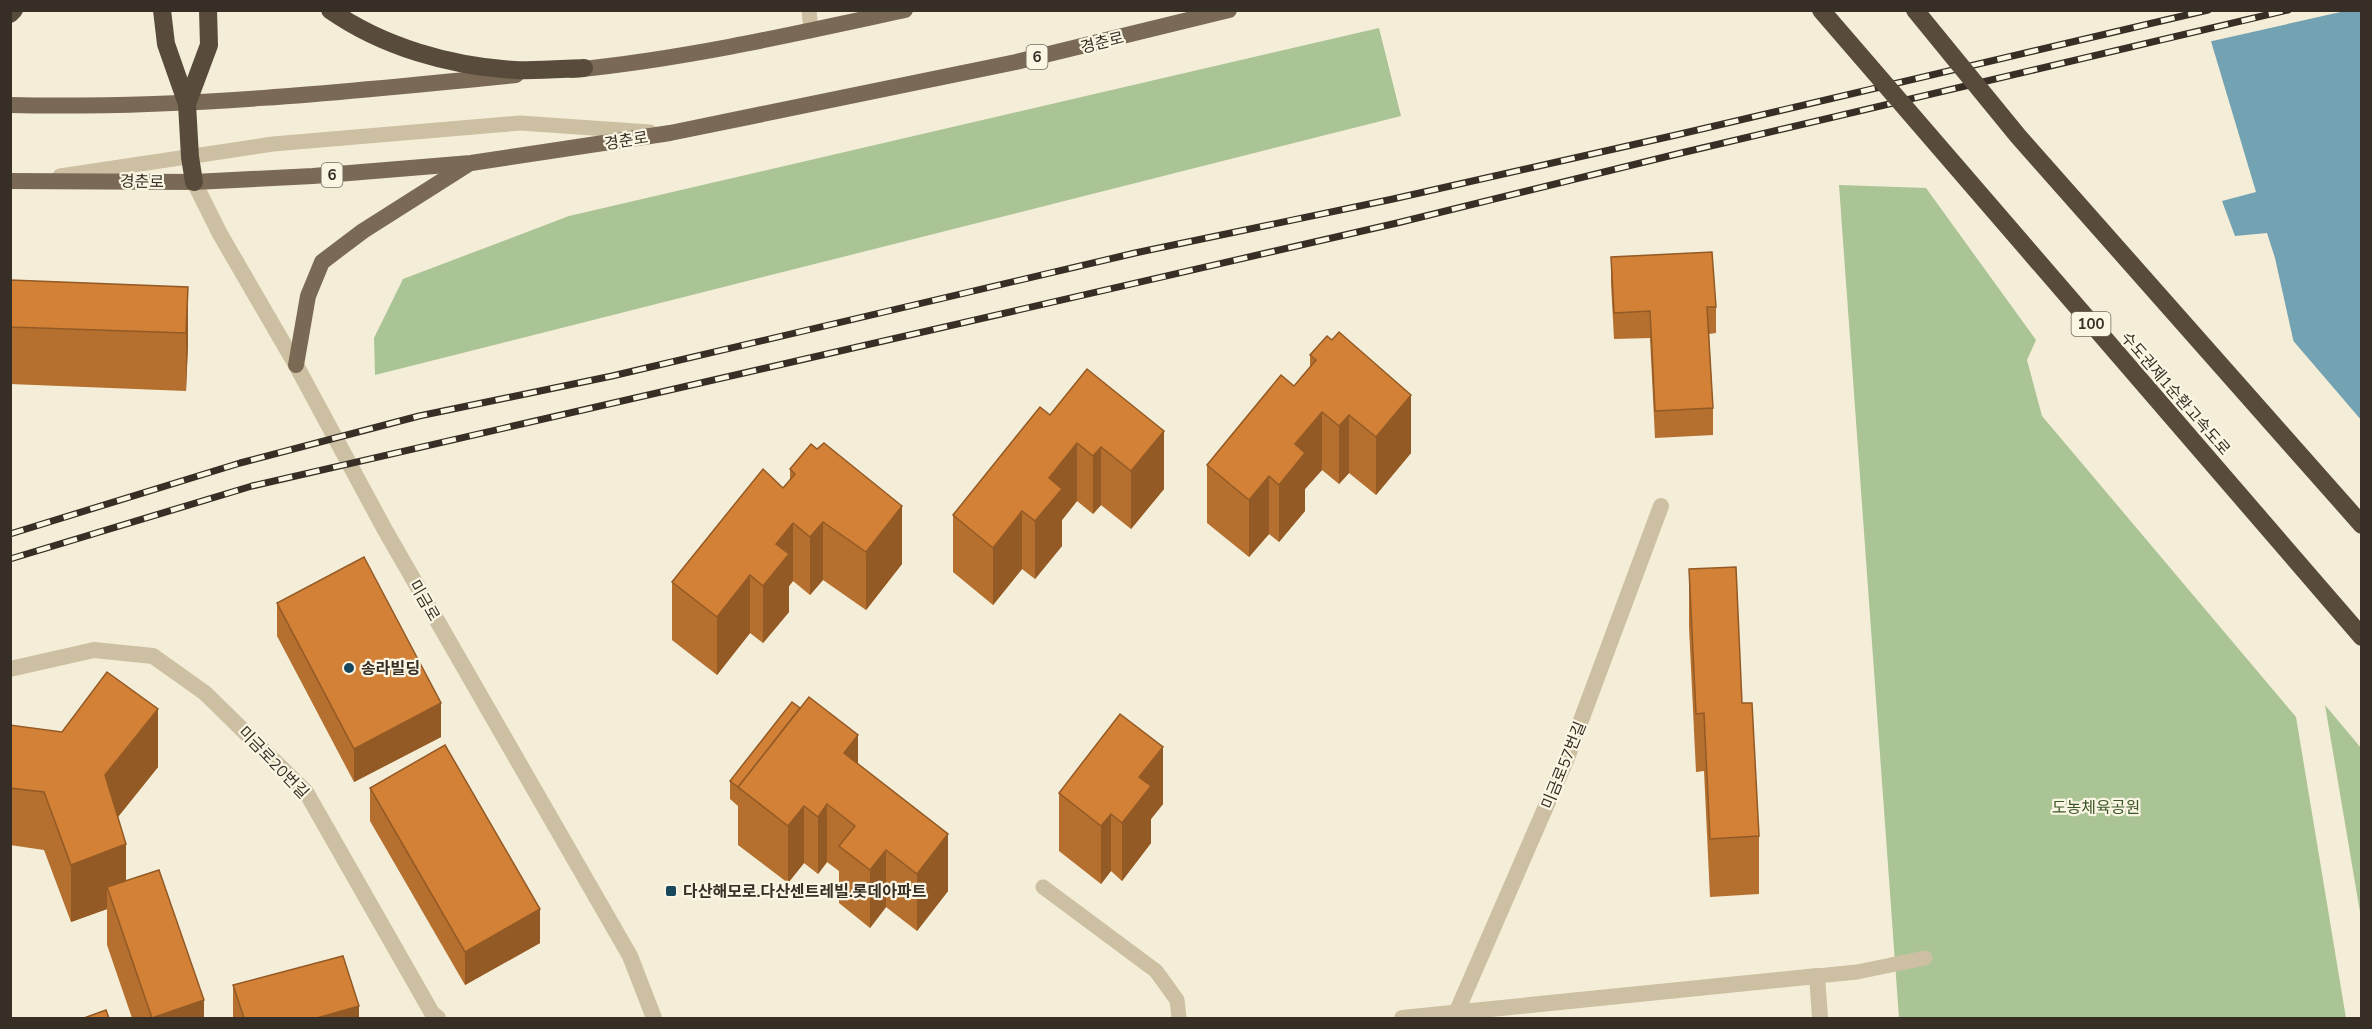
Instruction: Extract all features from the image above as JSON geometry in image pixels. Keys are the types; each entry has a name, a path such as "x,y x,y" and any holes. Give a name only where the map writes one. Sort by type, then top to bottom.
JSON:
{"highway":[{"path":"10,14 14,10"},
{"path":"162,10 166,44 188,104 190,158 194,182"},
{"path":"188,104 209,45 208,10"},
{"path":"330,10 374,36 440,59 514,70 584,69"},
{"name":"수도권제1순환고속도로","path":"1821,10 2361,638"},
{"path":"1915,10 2018,136 2361,525"}],"main road":[{"path":"10,105 188,104 404,87 584,69 811,31 905,10"},
{"name":"경춘로","path":"10,181 194,182 313,176 471,163 670,133 1016,62 1229,10"},
{"path":"296,365 308,296 322,262 363,231 471,163"}],"street":[{"name":"미금로","path":"194,182 220,234 296,365 385,530 630,956 654,1018"},
{"name":"미금로57번길","path":"1455,1016 1567,758 1661,506"},
{"name":"미금로20번길","path":"10,669 94,650 153,656 205,693 306,792 432,1013 438,1018"},
{"path":"1402,1018 1455,1016 1817,976 1820,1018"}],"lane":[{"path":"809,10 811,31"},
{"path":"33,180 309,140 520,123 670,133"},
{"path":"1043,887 1156,971 1178,1000 1179,1018"},
{"path":"1817,976 1857,972 1925,958"}],"green space":[{"path":"1379,28 1401,116 375,375 374,338 403,279 569,216"},
{"name":"도농체육공원","path":"1839,185 1926,188 2036,340 2027,360 2042,416 2296,717 2346,1018 1899,1018"},
{"path":"2325,705 2361,748 2361,918"}],"water":[{"path":"2202,11 2361,11 2361,645 2275,258 2267,233 2235,236 2222,201 2256,192"}],"pier":[{"path":"2199,10 2345,10 2345,11 2208,42"},
{"path":"2290,337 2362,421 2362,648 2359,646"}],"building":[{"path":"1712,252 1716,307 1707,307 1713,408 1655,411 1650,311 1614,313 1611,257"},
{"path":"10,280 188,287 186,333 10,327"},
{"path":"1339,332 1411,395 1376,437 1349,415 1339,426 1322,412 1295,444 1305,453 1279,485 1269,476 1249,500 1207,465 1281,375 1294,386 1316,360 1310,355 1327,336 1332,340"},
{"path":"1087,369 1164,431 1131,471 1101,447 1093,456 1077,443 1049,478 1062,489 1035,521 1022,511 993,548 953,515 1040,407 1050,415"},
{"path":"824,443 902,506 866,552 823,522 810,537 793,523 776,544 789,554 763,586 750,575 717,617 672,582 763,469 783,488 795,474 790,469 811,444 817,449"},
{"name":"송라빌딩","path":"364,557 441,703 354,749 277,603"},
{"path":"1736,567 1742,703 1752,703 1759,836 1710,839 1704,713 1696,714 1689,569"},
{"path":"107,672 158,709 105,775 126,844 71,865 44,792 10,788 10,725 62,732"},
{"path":"809,697 858,735 844,753 948,834 917,874 886,850 870,870 839,846 855,826 827,804 818,817 804,806 788,826 738,787"},
{"path":"792,702 800,708 738,787 730,781"},
{"path":"1120,714 1163,747 1139,777 1151,786 1122,823 1111,814 1101,826 1059,793"},
{"path":"445,745 540,909 465,952 370,788"},
{"path":"159,870 204,1000 152,1018 107,887"},
{"path":"343,956 359,1006 317,1018 244,1018 233,985"},
{"path":"106,1010 109,1018 84,1018"}],"railway":[{"path":"10,534 240,463 419,416 612,376 1135,253 1393,199 1676,135 2208,10"},
{"path":"10,559 252,486 1397,223 1681,153 2288,10"}],"place":[{"name":"송라빌딩","path":"349,668"},
{"name":"다산해모로.다산센트레빌.롯데아파트","path":"671,891"}]}
